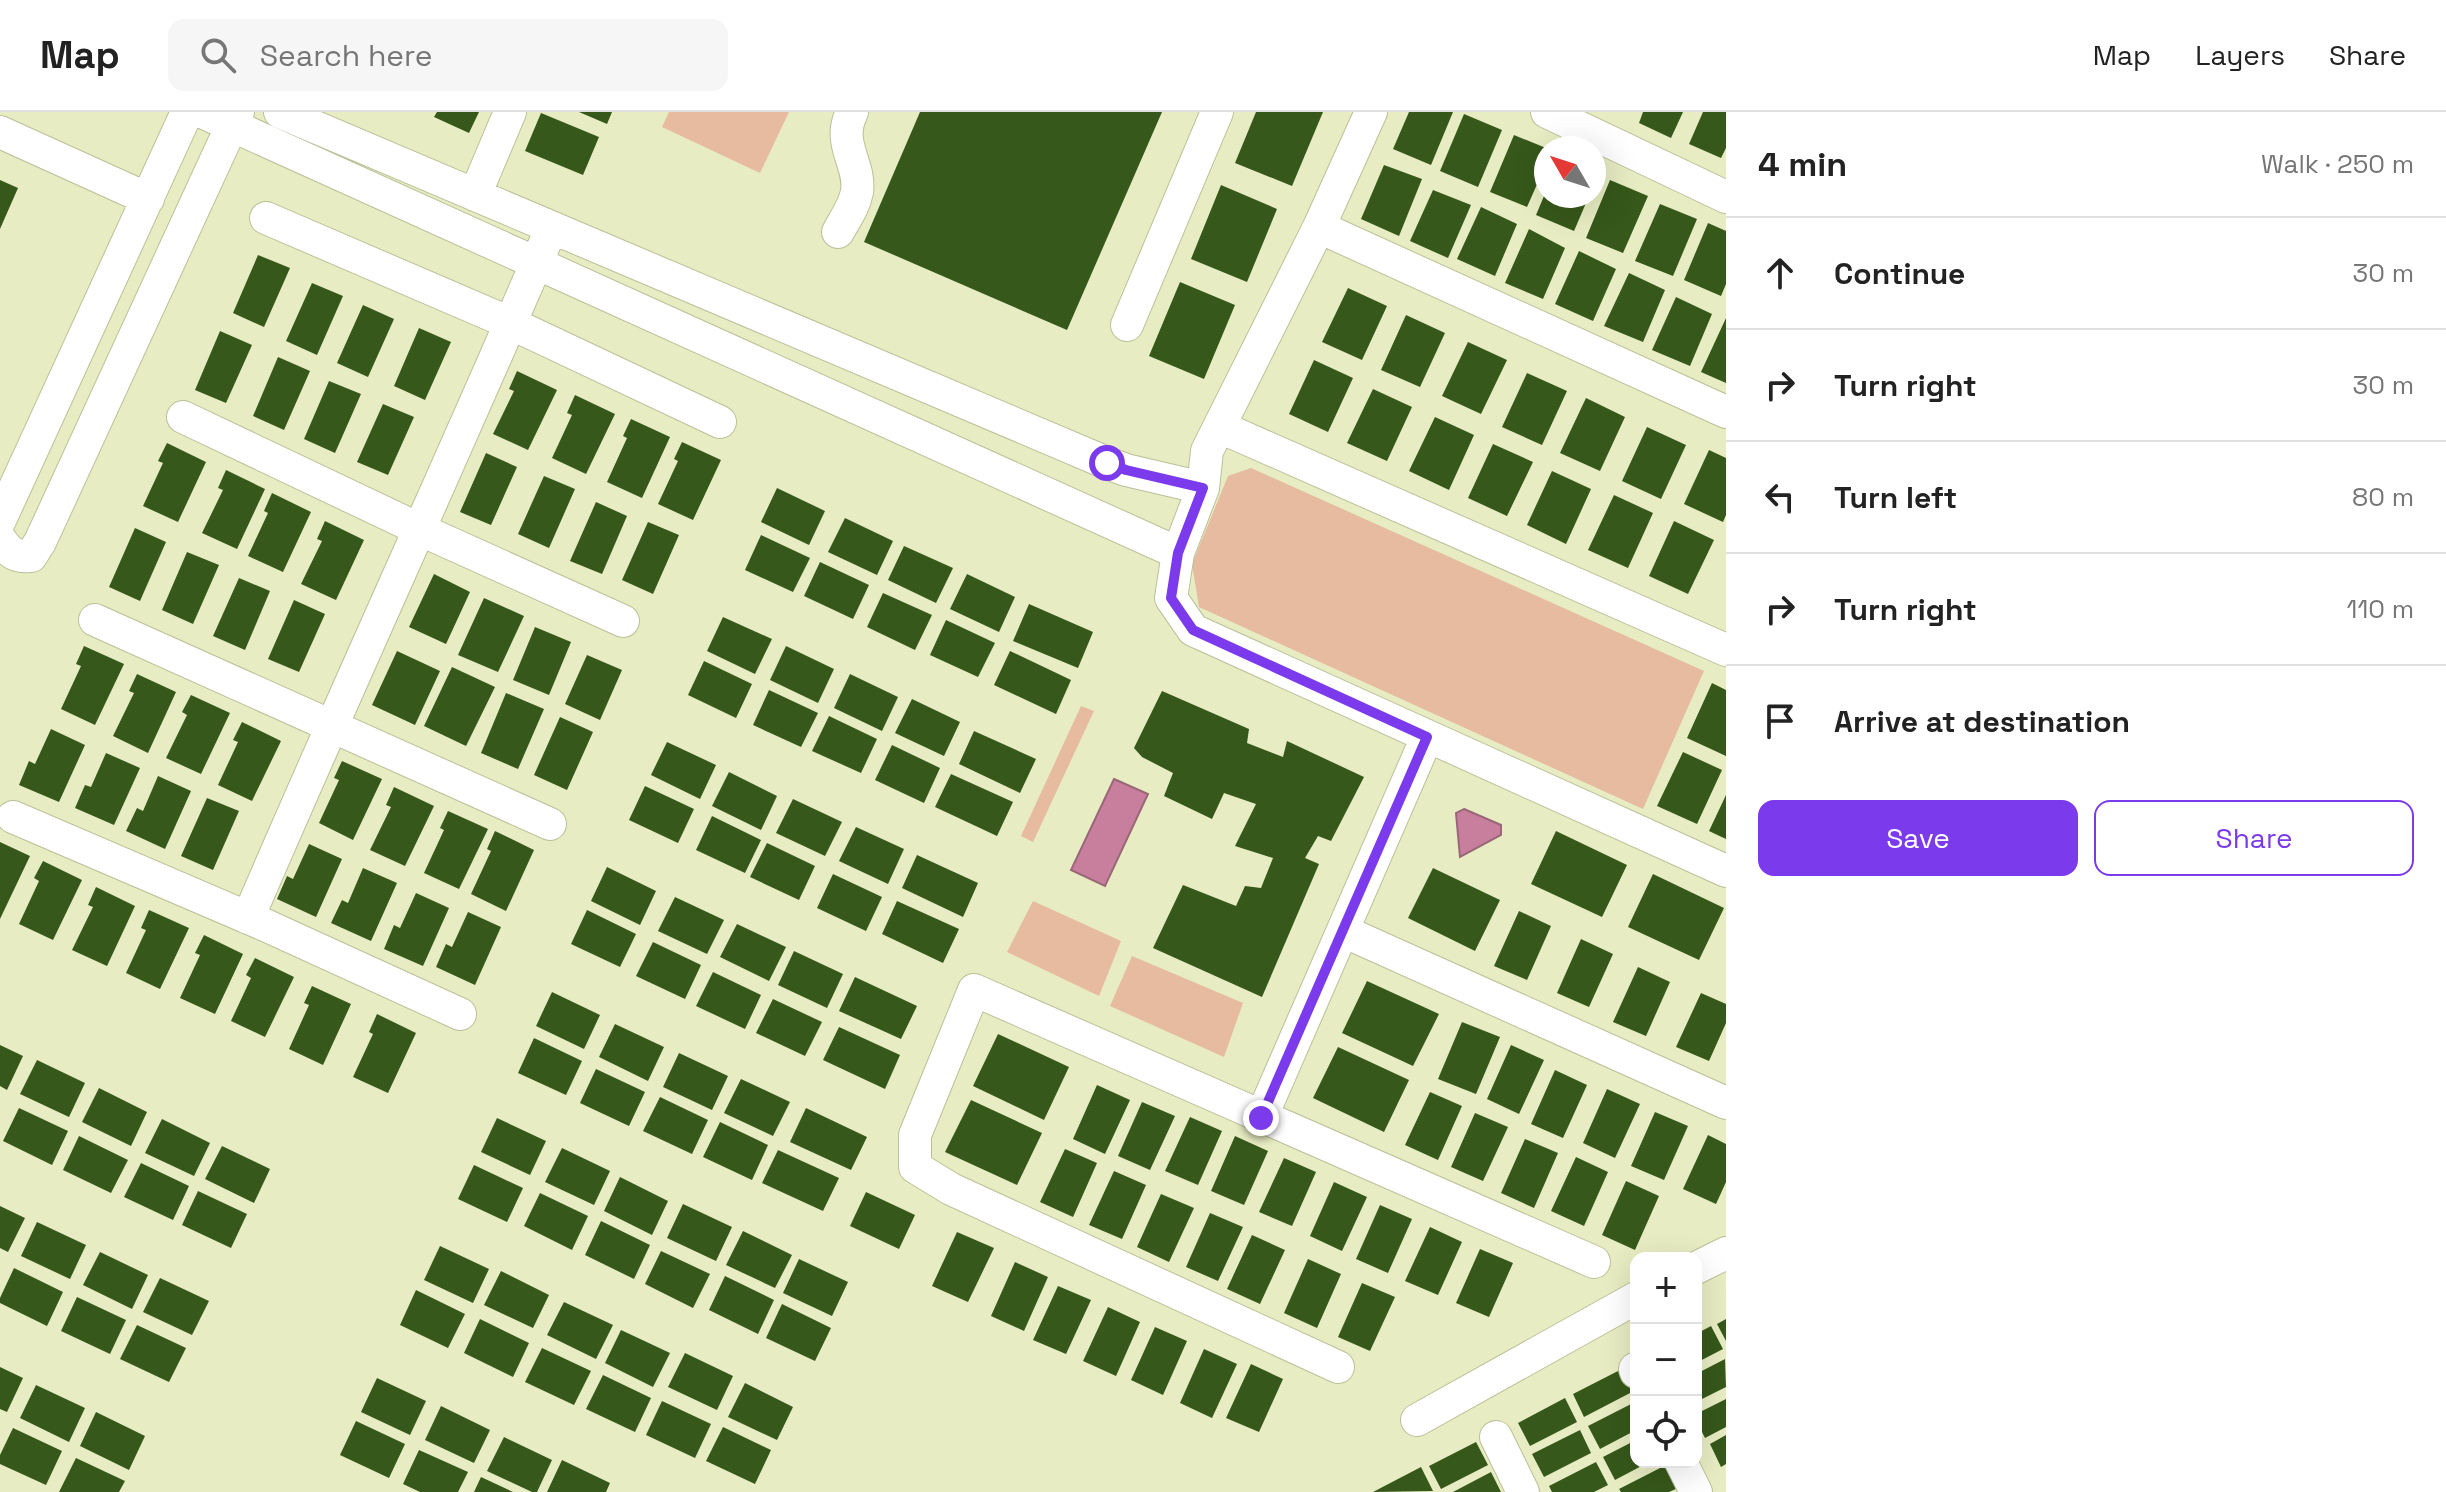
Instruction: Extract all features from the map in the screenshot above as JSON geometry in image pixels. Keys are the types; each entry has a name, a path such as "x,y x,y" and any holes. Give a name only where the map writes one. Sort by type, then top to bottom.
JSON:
{"street":[{"path":"187,112 74,359 1,546 20,558 31,556 40,542 235,119"},
{"path":"202,112 235,119 537,262 1178,553"},
{"path":"280,112 1107,463 1203,488"},
{"path":"475,195 510,112"},
{"path":"838,232 853,207 857,189 845,137 852,112"},
{"path":"1127,325 1217,112"},
{"path":"1371,112 1319,227 1207,451 1203,488 1178,553 1171,598 1193,630 1726,871"},
{"path":"1547,112 1726,197"},
{"path":"0,132 148,199"},
{"path":"266,218 510,323 720,422"},
{"path":"248,918 552,227"},
{"path":"1319,227 1726,412"},
{"path":"74,359 115,378"},
{"path":"183,417 421,530 623,621"},
{"path":"1220,427 1726,650"},
{"path":"95,620 550,824"},
{"path":"1261,1118 1427,737"},
{"path":"13,817 460,1014"},
{"path":"1343,931 1726,1103"},
{"path":"1338,1367 951,1189 915,1167 915,1135 974,990 1594,1262"},
{"path":"1702,1265 1726,1253"},
{"path":"1417,1420 1630,1301"},
{"path":"1496,1437 1523,1492"},
{"path":"1684,1468 1696,1492"}],"shaded area":[{"path":"669,112 789,112 760,173 662,127"},
{"path":"1251,468 1704,671 1643,809 1199,607 1192,564 1228,476"},
{"path":"1081,706 1094,711 1033,842 1021,836"},
{"path":"1114,779 1148,794 1105,886 1071,870"},
{"path":"1464,809 1501,825 1501,835 1460,857 1456,813"},
{"path":"1033,901 1121,941 1099,996 1007,952"},
{"path":"1132,956 1243,1003 1224,1057 1110,1006"}],"building":[{"path":"437,112 479,112 469,133 434,117"},
{"path":"579,112 612,112 607,124"},
{"path":"920,112 1162,112 1067,330 864,242"},
{"path":"1256,112 1323,112 1292,186 1235,163"},
{"path":"1409,112 1453,112 1431,165 1393,149"},
{"path":"1643,112 1683,112 1671,138 1639,123"},
{"path":"1703,112 1726,112 1726,148 1721,158 1689,144"},
{"path":"541,113 599,137 583,175 525,151"},
{"path":"1464,114 1502,130 1478,187 1440,171"},
{"path":"1514,135 1534,143 1534,191 1527,207 1490,192"},
{"path":"1384,165 1422,179 1399,236 1361,219"},
{"path":"0,180 18,188 0,229"},
{"path":"1610,180 1648,196 1623,253 1586,238 1598,208 1606,208 1606,190"},
{"path":"1221,185 1277,209 1247,282 1191,259"},
{"path":"1433,190 1471,205 1448,258 1410,241"},
{"path":"1660,204 1697,219 1673,276 1635,261"},
{"path":"1481,207 1517,224 1495,276 1457,259"},
{"path":"1539,208 1584,208 1574,231 1536,215"},
{"path":"1708,223 1726,231 1726,284 1721,296 1684,280"},
{"path":"1529,229 1565,248 1543,299 1505,283"},
{"path":"1579,251 1616,269 1593,321 1555,304"},
{"path":"258,255 290,268 264,327 233,313"},
{"path":"1629,273 1665,290 1643,342 1604,326"},
{"path":"1180,282 1235,305 1204,379 1149,356"},
{"path":"312,283 343,296 317,355 286,341"},
{"path":"1348,288 1387,306 1362,360 1322,342"},
{"path":"1676,297 1712,314 1690,366 1652,350"},
{"path":"363,305 394,319 368,377 337,363"},
{"path":"1406,315 1445,333 1420,387 1381,370"},
{"path":"1726,318 1726,383 1701,372"},
{"path":"419,328 451,342 425,400 394,386"},
{"path":"220,331 252,345 226,403 195,390"},
{"path":"1468,342 1507,360 1481,414 1442,396"},
{"path":"278,357 310,371 284,430 253,416"},
{"path":"1314,360 1353,378 1328,432 1289,414"},
{"path":"517,371 557,390 528,450 493,434 514,391 509,389"},
{"path":"1527,373 1567,391 1542,445 1502,427"},
{"path":"329,381 361,394 335,453 304,439"},
{"path":"1373,389 1412,407 1387,461 1347,443"},
{"path":"575,395 615,414 586,474 552,458 572,415 567,413"},
{"path":"1586,398 1625,417 1600,471 1560,453"},
{"path":"383,404 414,417 388,475 357,462"},
{"path":"1435,417 1474,435 1449,490 1409,471"},
{"path":"631,419 670,437 642,498 607,482 627,438 623,436"},
{"path":"1647,427 1686,445 1661,499 1622,481"},
{"path":"682,442 721,460 693,520 658,504 678,461 674,459"},
{"path":"167,443 206,462 178,522 143,506 163,463 158,461"},
{"path":"1493,444 1533,462 1507,516 1468,498"},
{"path":"1709,450 1726,458 1726,515 1723,522 1684,504"},
{"path":"486,453 517,467 491,525 460,512"},
{"path":"226,470 265,489 237,549 202,533 223,490 218,488"},
{"path":"1552,471 1591,489 1566,544 1527,525"},
{"path":"544,476 575,489 549,548 518,534"},
{"path":"777,488 825,511 809,545 761,522"},
{"path":"272,493 311,512 283,572 248,556 268,513 264,511"},
{"path":"1614,495 1653,513 1628,568 1588,550"},
{"path":"596,502 627,516 602,574 570,561"},
{"path":"845,518 893,541 877,575 828,552"},
{"path":"325,521 364,540 336,600 301,584 322,541 317,539"},
{"path":"1674,521 1714,540 1688,594 1649,576"},
{"path":"648,522 679,535 653,594 622,580"},
{"path":"135,528 166,542 140,601 109,587"},
{"path":"761,535 810,558 793,592 745,570"},
{"path":"904,546 953,568 936,603 888,580"},
{"path":"187,552 219,565 193,624 162,610"},
{"path":"820,562 869,585 853,619 804,596"},
{"path":"434,574 470,592 446,644 409,627"},
{"path":"967,574 1015,597 999,632 950,609"},
{"path":"239,578 270,591 245,650 213,636"},
{"path":"883,593 932,615 915,650 867,627"},
{"path":"484,598 524,616 498,672 458,655"},
{"path":"294,600 325,614 299,672 268,659"},
{"path":"1029,604 1093,632 1078,668 1013,641"},
{"path":"723,617 772,639 755,674 707,651"},
{"path":"946,620 995,643 978,677 930,655"},
{"path":"535,627 571,642 549,695 513,680"},
{"path":"84,646 124,664 95,725 61,709 81,666 76,664"},
{"path":"786,646 834,669 818,703 770,680"},
{"path":"397,651 440,671 415,725 372,705"},
{"path":"1010,651 1071,680 1056,714 994,685"},
{"path":"587,655 622,670 600,720 565,704"},
{"path":"704,661 752,684 736,718 688,695"},
{"path":"452,667 495,687 466,746 424,726"},
{"path":"137,674 176,692 148,753 113,736 134,693 129,691"},
{"path":"850,674 898,697 882,731 834,708"},
{"path":"1712,683 1726,690 1726,756 1687,738"},
{"path":"769,690 818,713 801,747 753,725"},
{"path":"1162,691 1249,729 1247,743 1283,757 1287,741 1364,777 1331,841 1318,836 1305,858 1319,864 1262,997 1153,948 1183,885 1236,906 1245,886 1261,888 1273,858 1235,846 1256,804 1224,793 1212,819 1164,796 1173,773 1142,757 1134,748"},
{"path":"506,693 544,709 518,769 481,753"},
{"path":"191,695 230,713 201,774 166,758 187,715 182,712"},
{"path":"912,699 960,722 944,756 895,733"},
{"path":"829,716 877,739 861,773 812,751"},
{"path":"560,717 593,732 567,790 534,775"},
{"path":"242,722 281,741 252,801 218,785 238,742 233,740"},
{"path":"51,729 85,745 59,802 19,785 29,761 35,764"},
{"path":"974,731 1036,759 1020,793 959,764"},
{"path":"667,742 716,765 700,799 651,775"},
{"path":"892,745 940,768 924,803 875,780"},
{"path":"1683,752 1722,770 1697,824 1657,806"},
{"path":"106,753 140,768 114,825 75,808 85,785 91,787"},
{"path":"342,761 382,779 353,840 319,823 339,780 334,778"},
{"path":"729,772 777,796 761,830 712,806"},
{"path":"951,774 1013,802 997,836 935,807"},
{"path":"158,776 191,791 165,849 126,831 137,808 143,811"},
{"path":"645,786 694,809 678,843 629,820"},
{"path":"394,787 434,806 405,866 370,850 391,807 386,805"},
{"path":"1726,795 1726,839 1709,831"},
{"path":"207,798 239,811 213,870 181,856"},
{"path":"793,799 842,822 825,856 776,833"},
{"path":"448,811 488,829 459,889 424,873 444,830 440,828"},
{"path":"712,816 761,840 745,873 696,850"},
{"path":"856,827 904,849 888,884 839,861"},
{"path":"495,831 534,850 506,911 471,894 491,851 487,849"},
{"path":"1556,831 1627,865 1602,917 1531,884"},
{"path":"0,842 30,856 0,919"},
{"path":"767,843 815,866 799,900 750,877"},
{"path":"309,844 342,859 316,917 277,899 287,876 293,879"},
{"path":"917,855 978,883 963,917 902,888"},
{"path":"43,861 82,880 53,940 19,924 39,881 34,878"},
{"path":"607,867 656,891 640,925 591,901"},
{"path":"363,868 397,883 371,941 331,923 342,900 348,903"},
{"path":"1433,868 1500,900 1475,951 1408,918"},
{"path":"833,874 882,897 866,931 817,908"},
{"path":"1653,874 1724,908 1699,960 1628,927"},
{"path":"96,887 135,906 107,966 72,950 93,907 88,905"},
{"path":"416,893 449,908 423,966 384,949 394,925 400,928"},
{"path":"675,897 724,920 707,954 658,931"},
{"path":"897,901 959,929 943,963 882,934"},
{"path":"149,910 189,928 160,989 126,973 146,930 141,928"},
{"path":"587,910 636,934 620,967 571,944"},
{"path":"1519,911 1551,926 1527,980 1494,966"},
{"path":"468,912 501,927 475,985 436,967 446,944 452,947"},
{"path":"737,924 786,947 769,981 720,957"},
{"path":"204,935 243,954 215,1014 180,998 200,955 195,953"},
{"path":"1581,939 1613,954 1589,1007 1557,993"},
{"path":"653,942 701,965 685,999 636,976"},
{"path":"794,951 843,974 827,1008 778,985"},
{"path":"255,958 294,977 265,1037 231,1021 251,978 246,975"},
{"path":"1638,967 1670,982 1646,1036 1613,1022"},
{"path":"713,972 761,995 745,1029 696,1006"},
{"path":"855,977 917,1006 901,1039 839,1011"},
{"path":"1367,981 1439,1014 1413,1066 1342,1033"},
{"path":"312,986 351,1004 323,1065 289,1049 309,1005 304,1003"},
{"path":"552,992 600,1015 584,1049 536,1026"},
{"path":"1701,993 1726,1004 1726,1023 1709,1061 1676,1047"},
{"path":"773,999 822,1022 805,1056 756,1033"},
{"path":"377,1014 416,1033 388,1093 353,1077 373,1034 369,1032"},
{"path":"1462,1022 1500,1037 1476,1094 1438,1079"},
{"path":"615,1024 664,1047 648,1081 599,1057"},
{"path":"839,1027 900,1055 885,1089 823,1060"},
{"path":"998,1034 1069,1067 1044,1120 973,1086"},
{"path":"534,1038 582,1061 566,1095 518,1073"},
{"path":"0,1045 23,1056 7,1090 0,1086"},
{"path":"1511,1045 1544,1060 1519,1114 1487,1099"},
{"path":"1338,1047 1409,1080 1384,1132 1313,1098"},
{"path":"679,1053 728,1076 712,1110 663,1087"},
{"path":"37,1060 85,1083 69,1117 20,1094"},
{"path":"596,1069 645,1092 629,1126 580,1103"},
{"path":"1555,1070 1587,1085 1563,1138 1531,1124"},
{"path":"741,1079 790,1102 773,1136 724,1113"},
{"path":"1097,1085 1130,1100 1105,1154 1073,1139"},
{"path":"99,1088 147,1112 131,1146 82,1122"},
{"path":"1607,1089 1640,1104 1615,1158 1583,1143"},
{"path":"1430,1092 1462,1106 1438,1160 1405,1145"},
{"path":"660,1097 708,1120 692,1154 643,1131"},
{"path":"971,1100 1042,1133 1017,1185 945,1152"},
{"path":"1142,1102 1175,1116 1150,1170 1118,1156"},
{"path":"19,1108 68,1131 52,1165 3,1141"},
{"path":"806,1108 867,1137 851,1170 790,1142"},
{"path":"1655,1112 1688,1126 1664,1180 1631,1166"},
{"path":"1475,1113 1508,1127 1483,1181 1451,1167"},
{"path":"1190,1117 1222,1131 1198,1185 1165,1171"},
{"path":"497,1118 546,1141 530,1175 481,1152"},
{"path":"162,1119 210,1143 194,1176 145,1153"},
{"path":"720,1122 768,1145 752,1180 703,1157"},
{"path":"1708,1135 1726,1144 1726,1182 1716,1204 1683,1189"},
{"path":"79,1136 128,1160 111,1193 63,1170"},
{"path":"1235,1136 1268,1151 1244,1205 1211,1191"},
{"path":"1525,1139 1558,1153 1534,1208 1501,1193"},
{"path":"222,1146 270,1169 254,1203 205,1179"},
{"path":"562,1148 610,1171 594,1205 545,1182"},
{"path":"1065,1149 1097,1163 1073,1217 1040,1202"},
{"path":"778,1150 839,1178 823,1211 762,1183"},
{"path":"1576,1157 1608,1172 1584,1226 1551,1211"},
{"path":"1284,1158 1316,1172 1292,1226 1259,1212"},
{"path":"141,1163 189,1186 173,1220 124,1197"},
{"path":"474,1165 523,1188 507,1222 458,1199"},
{"path":"1114,1171 1146,1185 1122,1239 1089,1225"},
{"path":"620,1177 668,1201 652,1235 604,1211"},
{"path":"1626,1181 1659,1196 1635,1250 1602,1235"},
{"path":"1334,1182 1367,1197 1342,1251 1310,1236"},
{"path":"198,1191 247,1214 231,1248 182,1225"},
{"path":"866,1192 915,1215 899,1249 850,1226"},
{"path":"540,1193 588,1216 572,1250 524,1226"},
{"path":"1161,1194 1194,1208 1169,1262 1137,1247"},
{"path":"683,1204 732,1227 716,1261 667,1238"},
{"path":"1380,1205 1412,1219 1388,1273 1356,1259"},
{"path":"0,1206 25,1218 8,1252 0,1248"},
{"path":"1210,1213 1243,1227 1218,1281 1186,1267"},
{"path":"601,1221 650,1245 634,1279 585,1255"},
{"path":"37,1222 86,1245 70,1279 21,1256"},
{"path":"1430,1227 1462,1242 1438,1295 1405,1281"},
{"path":"743,1231 792,1255 775,1288 726,1265"},
{"path":"957,1232 994,1248 968,1302 932,1286"},
{"path":"1252,1235 1285,1250 1260,1304 1227,1289"},
{"path":"440,1246 489,1269 473,1303 424,1280"},
{"path":"1480,1249 1513,1263 1489,1317 1456,1303"},
{"path":"661,1251 710,1274 693,1308 645,1284"},
{"path":"100,1252 148,1275 132,1309 83,1285"},
{"path":"799,1259 848,1282 832,1316 783,1293"},
{"path":"1308,1259 1341,1274 1317,1328 1284,1313"},
{"path":"1015,1262 1048,1277 1024,1331 991,1316"},
{"path":"14,1268 63,1292 47,1326 0,1303"},
{"path":"501,1271 549,1295 533,1328 484,1305"},
{"path":"725,1276 774,1300 758,1334 709,1310"},
{"path":"160,1278 209,1301 192,1335 143,1312"},
{"path":"1362,1283 1395,1297 1370,1351 1338,1337"},
{"path":"1058,1286 1091,1300 1066,1354 1033,1340"},
{"path":"416,1290 465,1314 448,1348 400,1325"},
{"path":"77,1297 126,1320 110,1354 61,1331"},
{"path":"564,1302 613,1325 596,1359 547,1335"},
{"path":"782,1304 831,1328 815,1361 766,1338"},
{"path":"1108,1307 1140,1322 1116,1376 1083,1361"},
{"path":"480,1319 529,1343 513,1377 464,1353"},
{"path":"1726,1319 1726,1341 1717,1324"},
{"path":"137,1325 186,1348 169,1382 120,1359"},
{"path":"1711,1326 1723,1349 1702,1360 1702,1331"},
{"path":"1155,1327 1187,1341 1163,1395 1131,1380"},
{"path":"621,1330 670,1353 653,1387 605,1363"},
{"path":"542,1348 591,1371 574,1405 525,1382"},
{"path":"1204,1349 1237,1364 1212,1418 1180,1403"},
{"path":"685,1353 733,1376 717,1410 668,1387"},
{"path":"1725,1359 1726,1387 1702,1399 1702,1371"},
{"path":"1251,1364 1283,1379 1259,1432 1226,1418"},
{"path":"0,1367 23,1378 7,1412 0,1409"},
{"path":"1620,1370 1630,1388 1630,1393 1584,1417 1573,1394"},
{"path":"603,1375 651,1398 635,1432 586,1409"},
{"path":"377,1378 426,1401 410,1435 361,1412"},
{"path":"745,1383 793,1407 777,1440 728,1417"},
{"path":"36,1385 85,1408 69,1442 20,1418"},
{"path":"1565,1398 1577,1422 1530,1446 1518,1423"},
{"path":"1726,1399 1726,1427 1705,1438 1702,1411"},
{"path":"662,1401 711,1424 695,1458 646,1435"},
{"path":"1630,1405 1630,1433 1600,1449 1588,1426"},
{"path":"441,1406 490,1430 474,1463 425,1440"},
{"path":"96,1412 145,1436 129,1470 80,1446"},
{"path":"356,1421 405,1444 389,1478 340,1455"},
{"path":"723,1427 771,1450 755,1484 706,1461"},
{"path":"13,1428 62,1451 46,1485 0,1464 0,1455"},
{"path":"1580,1430 1591,1453 1544,1477 1532,1454"},
{"path":"1726,1435 1726,1464 1721,1467 1710,1444"},
{"path":"504,1437 552,1460 537,1492 487,1471"},
{"path":"1476,1442 1488,1465 1441,1489 1429,1466"},
{"path":"1630,1443 1630,1468 1638,1468 1615,1480 1603,1457"},
{"path":"419,1450 468,1472 458,1492 420,1492 403,1484"},
{"path":"76,1458 125,1481 119,1492 59,1492"},
{"path":"562,1460 610,1483 606,1492 547,1492"},
{"path":"1596,1462 1608,1485 1594,1492 1552,1492 1549,1486"},
{"path":"1421,1467 1433,1491 1373,1492"},
{"path":"1660,1468 1668,1468 1678,1488 1669,1492 1621,1492 1619,1489"},
{"path":"1491,1472 1501,1492 1453,1492"},
{"path":"481,1477 513,1492 474,1492"}],"route":[{"path":"1107,463 1203,488 1178,553 1171,598 1193,630 1427,737 1261,1118"}]}
